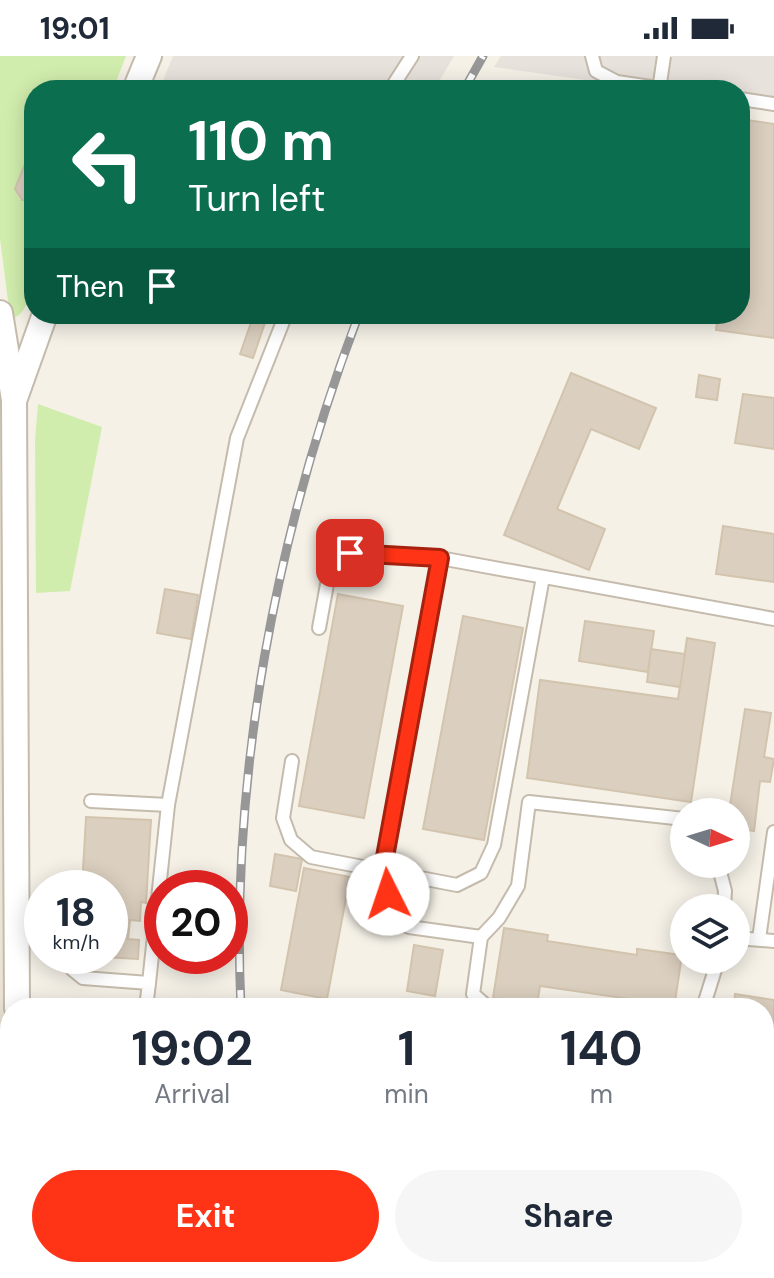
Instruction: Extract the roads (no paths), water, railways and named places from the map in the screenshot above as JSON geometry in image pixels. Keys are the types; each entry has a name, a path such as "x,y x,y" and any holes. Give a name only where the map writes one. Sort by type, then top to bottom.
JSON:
{"street":[{"path":"139,80 149,56"},
{"path":"0,313 14,400 17,998"},
{"path":"14,400 41,324"}],"lane":[{"path":"396,80 412,56"},
{"path":"592,56 596,71 613,80"},
{"path":"660,80 664,56"},
{"path":"750,100 774,104"},
{"path":"147,998 168,805 237,438 282,324"},
{"path":"319,628 330,568 350,553 440,558 774,619"},
{"path":"440,558 382,873 394,915 409,927 481,937"},
{"path":"292,761 283,818 291,840 311,857 457,885 481,873 494,845 543,577"},
{"path":"91,801 168,805"},
{"path":"478,998 473,994 481,937 499,918 518,886 529,802 670,817"},
{"path":"759,939 774,832"},
{"path":"750,939 774,941"},
{"path":"78,974 83,978 149,983"},
{"path":"706,998 714,974"}],"railway":[{"path":"470,80 483,56"},
{"path":"241,998 243,832 265,655 282,568 304,482 356,324"}]}
